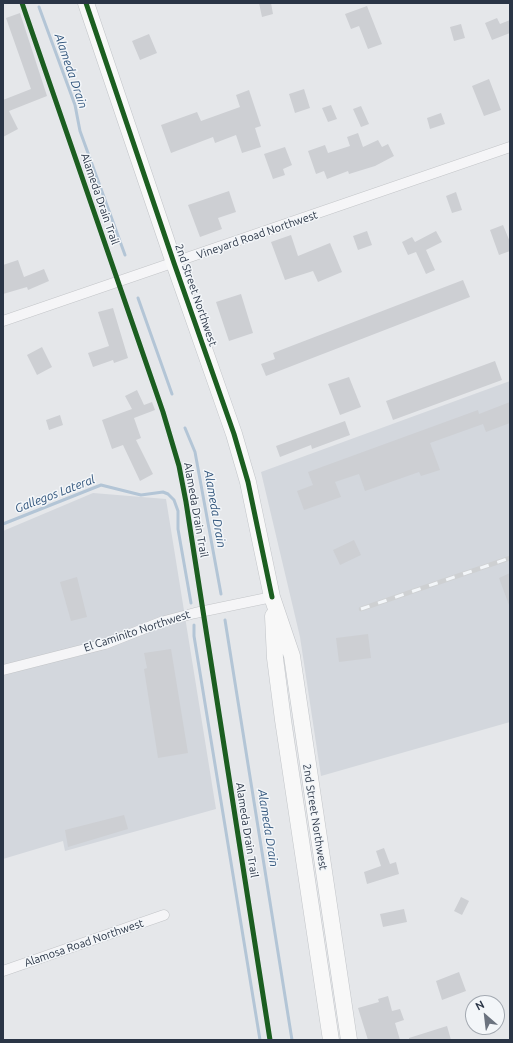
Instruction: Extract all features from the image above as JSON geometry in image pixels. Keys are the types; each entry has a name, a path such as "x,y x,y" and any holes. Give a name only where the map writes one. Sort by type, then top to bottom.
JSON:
{"main road":[{"name":"2nd Street Northwest","path":"86,3 174,263 234,434 248,482 272,597 292,656 349,1040"},
{"name":"2nd Street Northwest","path":"272,597 275,658 283,720 331,1040"}],"street":[{"name":"Vineyard Road Northwest","path":"3,321 510,147"},
{"name":"El Caminito Northwest","path":"3,670 105,644 161,622 195,613 272,597"},
{"name":"Alamosa Road Northwest","path":"3,971 164,915"}],"shaded area":[{"path":"510,381 510,722 321,776 300,637 261,472"},
{"path":"93,493 166,499 216,809 65,851 63,841 3,859 3,531"}],"building":[{"path":"259,3 271,3 273,14 262,17"},
{"path":"367,6 382,44 368,49 359,26 351,29 345,14"},
{"path":"20,13 47,96 9,111 18,129 3,137 3,100 31,89 6,18"},
{"path":"497,18 500,24 510,20 510,33 492,40 485,23"},
{"path":"461,24 465,38 454,41 450,27"},
{"path":"149,34 157,53 140,60 132,41"},
{"path":"489,79 501,110 484,116 472,86"},
{"path":"304,89 310,108 295,113 289,94"},
{"path":"249,90 261,126 255,128 261,147 242,153 236,135 215,143 213,137 171,153 161,125 197,112 201,121 240,107 236,95"},
{"path":"331,105 337,119 328,122 322,108"},
{"path":"361,106 369,124 361,127 353,109"},
{"path":"441,113 445,124 430,129 427,118"},
{"path":"358,133 363,147 378,140 382,147 388,144 394,156 375,166 349,174 348,171 327,179 324,171 316,174 308,151 325,145 328,153 350,146 347,137"},
{"path":"285,147 292,165 283,169 285,175 273,179 264,154"},
{"path":"229,191 236,212 218,218 222,229 200,237 188,205"},
{"path":"456,192 462,210 452,213 446,196"},
{"path":"503,225 510,242 510,251 499,255 490,230"},
{"path":"367,231 372,245 358,250 353,236"},
{"path":"436,231 442,242 426,250 435,270 426,274 416,252 408,255 402,242 412,237 415,242"},
{"path":"291,235 298,256 330,243 342,272 318,282 313,271 285,280 271,242"},
{"path":"18,260 24,277 44,269 49,281 28,290 27,287 3,294 3,265"},
{"path":"463,280 470,297 266,376 261,364 275,359 273,353"},
{"path":"241,294 253,333 229,341 216,302"},
{"path":"113,308 128,358 114,363 113,360 93,367 88,353 109,346 98,312"},
{"path":"42,347 52,367 37,375 27,355"},
{"path":"495,361 502,380 393,420 386,401"},
{"path":"349,377 361,407 340,415 328,384"},
{"path":"137,390 144,405 152,402 155,410 134,418 141,438 136,440 153,474 140,481 123,445 112,449 102,420 132,409 125,396"},
{"path":"510,402 510,423 486,432 483,424 430,443 440,470 421,476 419,472 365,491 359,474 335,482 341,497 304,510 297,491 313,485 308,472 478,410 479,414"},
{"path":"60,415 63,425 49,430 46,420"},
{"path":"345,421 350,435 312,449 311,445 280,457 276,446"},
{"path":"354,540 361,555 340,565 333,550"},
{"path":"510,573 510,605 509,605 499,578"},
{"path":"77,577 87,617 71,621 60,582"},
{"path":"368,634 371,658 339,662 336,638"},
{"path":"171,649 188,753 158,758 144,669 147,668 144,653"},
{"path":"124,815 128,829 68,847 65,830"},
{"path":"384,848 390,864 396,862 399,874 367,884 364,872 381,866 376,851"},
{"path":"461,897 469,901 462,915 454,911"},
{"path":"404,909 407,922 383,927 380,914"},
{"path":"459,972 466,991 442,1000 436,981"},
{"path":"388,996 392,1011 400,1009 404,1020 395,1023 400,1040 368,1040 358,1008 379,1002 378,999"},
{"path":"447,1026 451,1040 409,1040 409,1038"}],"waterway":[{"name":"Alameda Drain","path":"39,7 75,105 80,131 125,255"},
{"name":"Alameda Drain","path":"138,298 172,394"},
{"name":"Alameda Drain","path":"185,428 195,452 221,594"},
{"name":"Gallegos Lateral","path":"3,524 101,485 141,495 163,492 168,494 174,500 178,511 178,529 191,603"},
{"name":"Alameda Drain","path":"225,620 292,1040"},
{"name":"Gallegos Lateral","path":"194,625 194,636 260,1040"}],"railway":[{"path":"361,609 510,558"}],"cycle path":[{"name":"Alameda Drain Trail","path":"22,3 163,412 179,466 186,502 270,1040"},
{"path":"86,3 174,263 234,434 248,482 272,597"}]}
